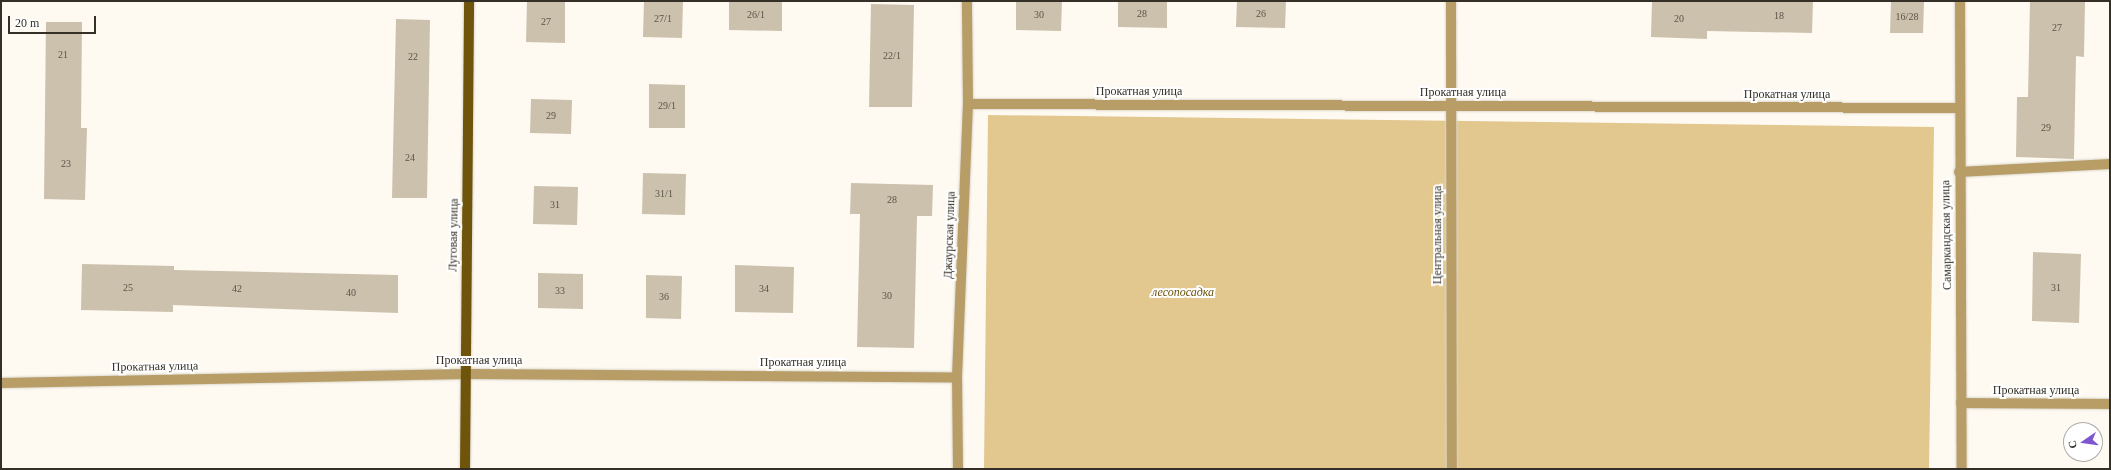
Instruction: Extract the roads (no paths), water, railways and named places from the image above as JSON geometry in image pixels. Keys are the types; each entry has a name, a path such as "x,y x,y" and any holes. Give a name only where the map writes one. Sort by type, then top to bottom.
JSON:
{"main road":[{"name":"Луговая улица","path":"465,469 469,1"}],"street":[{"name":"Джаурская улица","path":"958,469 957,377 968,104 967,1"},
{"name":"Центральная улица","path":"1451,1 1450,106 1452,469"},
{"name":"Самаркандская улица","path":"1960,1 1959,172 1962,469"},
{"name":"Прокатная улица","path":"968,104 1959,108"},
{"path":"1959,172 2110,164"},
{"name":"Прокатная улица","path":"1,383 466,374 957,377"},
{"name":"Прокатная улица","path":"1961,403 2110,404"}],"park label":[{"name":"лесопосадка","path":"1183,293"}]}
